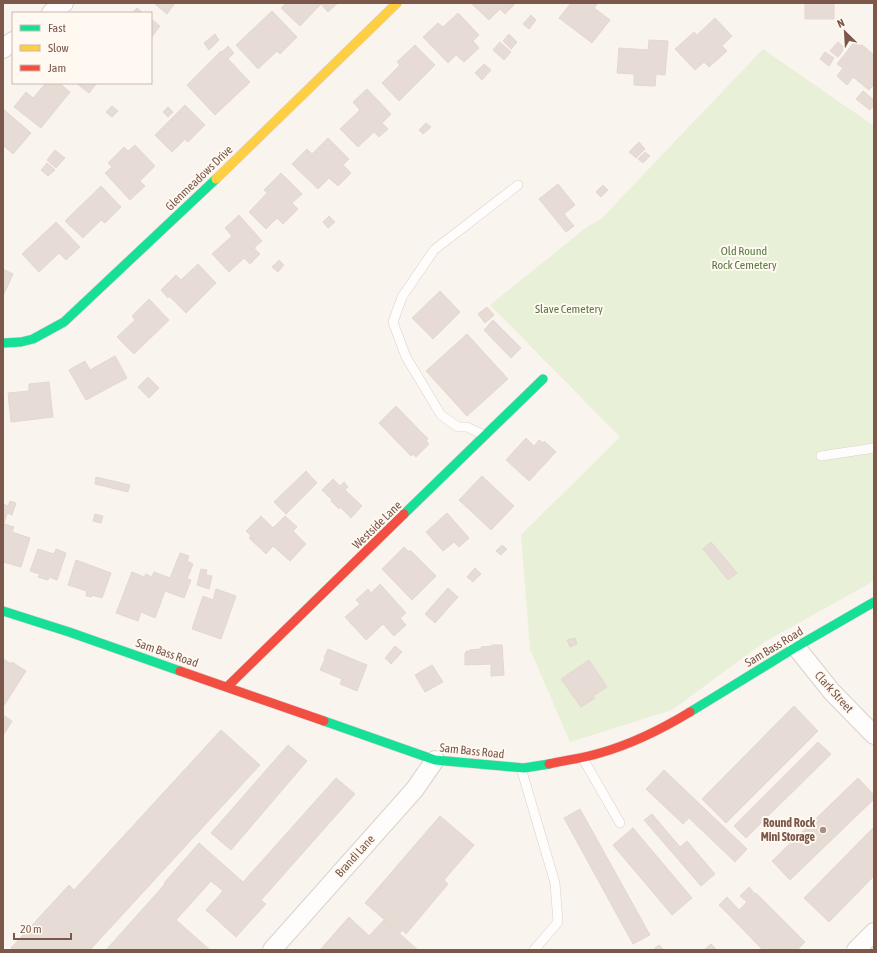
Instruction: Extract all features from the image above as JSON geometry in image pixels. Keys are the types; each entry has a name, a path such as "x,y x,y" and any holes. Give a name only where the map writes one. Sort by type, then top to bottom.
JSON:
{"street":[{"path":"52,12 64,3"},
{"name":"Glenmeadows Drive","path":"3,343 21,342 32,339 64,322 173,220 397,3"},
{"path":"3,49 12,43"},
{"name":"Westside Lane","path":"227,687 543,379"},
{"name":"Sam Bass Road","path":"3,611 435,760 521,768 545,765 600,753 637,740 672,723 796,647 874,602"},
{"name":"Clark Street","path":"796,647 832,692 874,735"},
{"name":"Brandi Lane","path":"272,950 415,789 435,760"},
{"path":"856,950 874,932"}],"lane":[{"path":"485,436 467,427 458,427 442,416 406,357 393,322 402,297 434,250 518,185"},
{"path":"821,456 874,448"},
{"path":"582,757 620,823"},
{"path":"521,768 555,883 558,922 534,950"}],"green space":[{"name":"Old Round Rock Cemetery","path":"763,49 874,126 874,581 766,641 672,710 570,742 530,649 521,535 620,437 490,305 588,226 601,219"}],"building":[{"path":"154,3 175,3 167,14"},
{"path":"286,3 338,3 328,12 321,4 300,26 281,8"},
{"path":"471,3 516,3 505,14 500,9 489,20"},
{"path":"571,3 598,3 594,8 610,20 592,43 559,18"},
{"path":"805,3 834,3 834,19 805,19"},
{"path":"137,8 142,12 133,12"},
{"path":"272,11 297,37 280,54 277,51 258,69 236,45"},
{"path":"458,13 479,35 473,41 479,48 464,62 456,55 448,63 423,37 438,23 443,27"},
{"path":"531,15 536,20 529,29 523,24"},
{"path":"715,18 732,36 722,46 727,51 709,67 704,62 695,70 675,49 694,32 697,35"},
{"path":"152,20 160,26 152,37"},
{"path":"215,34 219,40 209,50 204,43"},
{"path":"509,34 517,42 511,49 503,41"},
{"path":"649,40 668,41 665,75 656,74 655,86 634,85 634,74 617,73 619,48 648,50"},
{"path":"856,40 873,54 874,52 874,85 869,90 853,77 847,85 837,76 843,68 837,64"},
{"path":"500,42 511,52 504,60 493,50"},
{"path":"838,42 845,48 838,57 830,51"},
{"path":"415,45 435,65 399,101 382,83 400,65 397,62"},
{"path":"228,46 234,53 228,59 250,82 215,115 187,85 221,51 222,52"},
{"path":"825,52 834,58 829,66 820,59"},
{"path":"484,64 491,70 482,80 475,73"},
{"path":"45,84 60,84 70,92 41,128 14,107 26,92 33,98"},
{"path":"77,84 96,84 89,93"},
{"path":"367,89 391,114 382,123 388,129 379,137 374,132 358,147 340,129 360,110 353,102"},
{"path":"863,91 874,100 874,105 870,110 856,99"},
{"path":"185,105 205,125 188,142 185,139 172,152 155,135"},
{"path":"112,106 118,111 112,117 106,112"},
{"path":"168,107 173,112 168,117 163,112"},
{"path":"3,109 31,133 13,154 4,146 3,148"},
{"path":"426,123 431,127 423,134 419,130"},
{"path":"328,138 349,159 343,165 351,173 338,186 329,178 318,189 292,164 307,149 312,154"},
{"path":"639,142 645,149 636,158 629,152"},
{"path":"135,145 155,166 140,181 145,186 130,200 105,173 112,167 108,163 124,147 128,151"},
{"path":"55,150 65,158 56,168 47,160"},
{"path":"645,152 650,156 643,163 638,159"},
{"path":"47,163 55,170 48,176 41,170"},
{"path":"281,173 302,194 292,203 298,209 283,224 277,218 266,229 249,212 267,193 264,190"},
{"path":"558,184 575,205 564,214 574,226 566,232 539,199"},
{"path":"603,185 608,190 601,197 596,192"},
{"path":"101,186 121,207 105,223 101,220 83,238 65,221"},
{"path":"239,215 262,241 254,248 260,254 250,264 244,258 229,272 212,254 232,236 225,228"},
{"path":"329,216 335,222 328,228 323,222"},
{"path":"56,222 80,247 66,260 59,253 39,272 22,254"},
{"path":"279,260 284,265 278,272 272,267"},
{"path":"198,264 216,283 186,313 161,290 176,275 181,280"},
{"path":"3,269 13,274 3,296"},
{"path":"440,291 460,312 433,339 412,318"},
{"path":"149,299 169,320 134,354 117,337 135,320 132,316"},
{"path":"487,307 494,315 485,323 478,314"},
{"path":"493,320 521,348 511,358 484,330"},
{"path":"467,334 508,379 467,416 426,371"},
{"path":"115,356 127,378 86,400 69,370 85,361 90,370"},
{"path":"148,377 159,388 149,398 138,387"},
{"path":"49,382 53,417 11,422 8,393 29,391 29,384"},
{"path":"396,406 428,439 426,441 429,444 416,457 413,454 411,456 379,423"},
{"path":"526,438 534,446 539,440 543,443 544,441 556,452 529,481 506,460"},
{"path":"306,471 317,483 286,514 274,502"},
{"path":"482,476 514,506 491,530 459,500"},
{"path":"96,477 130,485 128,492 95,484"},
{"path":"333,479 340,486 344,482 348,487 345,490 362,506 351,518 340,507 339,509 322,490"},
{"path":"10,501 16,503 12,515 7,513 4,524 14,527 12,532 30,538 21,567 3,562 3,504 8,506"},
{"path":"447,513 469,538 459,547 454,542 443,551 426,532"},
{"path":"95,514 103,516 101,523 93,521"},
{"path":"261,516 273,528 285,516 297,527 293,531 306,544 290,561 273,546 266,554 249,538 251,536 246,531"},
{"path":"711,542 737,573 728,580 703,549"},
{"path":"502,545 507,549 501,555 496,551"},
{"path":"404,547 409,552 410,550 436,576 412,600 382,569"},
{"path":"38,549 54,554 56,549 66,553 57,580 49,577 48,580 38,577 40,574 30,571"},
{"path":"180,553 189,556 187,561 193,564 187,579 191,580 184,598 165,591 155,618 141,612 138,621 116,613 132,572 144,577 146,574 152,577 154,572 170,578"},
{"path":"76,560 111,573 102,598 92,595 92,597 86,596 87,591 68,585"},
{"path":"475,568 481,574 473,582 467,577"},
{"path":"201,569 207,570 206,575 212,576 209,589 197,585"},
{"path":"380,584 406,613 400,618 406,625 394,636 383,624 366,640 345,617 360,604 356,600 368,589 371,593"},
{"path":"448,588 458,597 435,623 425,614"},
{"path":"216,589 236,596 221,639 192,629 203,596 213,600"},
{"path":"575,638 577,644 570,647 567,640"},
{"path":"502,645 504,675 491,676 491,664 465,665 466,651 481,649 481,647"},
{"path":"395,646 402,652 391,664 385,658"},
{"path":"328,649 367,665 357,691 340,684 342,679 320,670"},
{"path":"3,659 11,664 12,662 26,671 3,707"},
{"path":"589,660 607,687 593,696 595,698 581,707 561,679"},
{"path":"432,665 443,682 425,692 415,675"},
{"path":"794,706 818,731 726,823 702,799"},
{"path":"3,715 12,721 4,734 3,733"},
{"path":"221,730 260,765 90,950 13,950 11,948 69,885 74,890"},
{"path":"818,742 831,754 746,838 734,826"},
{"path":"288,745 307,761 231,850 211,833"},
{"path":"664,770 747,849 735,862 689,818 683,824 646,789"},
{"path":"336,778 355,794 261,900 266,904 236,937 206,910 223,891 211,881 176,920 210,950 106,950 165,884 164,883 199,843 243,882"},
{"name":"Round Rock Mini Storage","path":"858,778 874,795 874,799 790,880 772,861"},
{"path":"580,809 650,935 633,944 564,818"},
{"path":"652,814 680,847 687,841 715,874 701,886 644,820"},
{"path":"440,816 474,845 444,880 448,884 406,934 402,930 400,933 365,903"},
{"path":"874,827 874,876 829,922 804,898"},
{"path":"633,828 692,898 672,915 613,845"},
{"path":"749,887 805,942 797,950 763,950 719,905 727,897 739,910 747,902 740,896"},
{"path":"349,917 369,936 384,920 418,950 320,950"},
{"path":"711,944 717,950 704,950"},
{"path":"659,945 664,950 653,950"}],"traffic: fast":[{"path":"3,343 21,342 33,339 64,322 216,179"},
{"path":"404,514 543,379"},
{"path":"690,712 796,647 874,602"},
{"path":"3,611 69,632 180,671"},
{"path":"324,721 435,760 524,768 549,764"}],"traffic: slow":[{"path":"216,179 397,3"}],"traffic: jam":[{"path":"227,687 404,514"},
{"path":"180,671 324,721"},
{"path":"549,764 594,755 635,741 690,712"}],"place":[{"name":"Round Rock Mini Storage","path":"823,830"}],"park label":[{"name":"Slave Cemetery","path":"569,309"}]}
